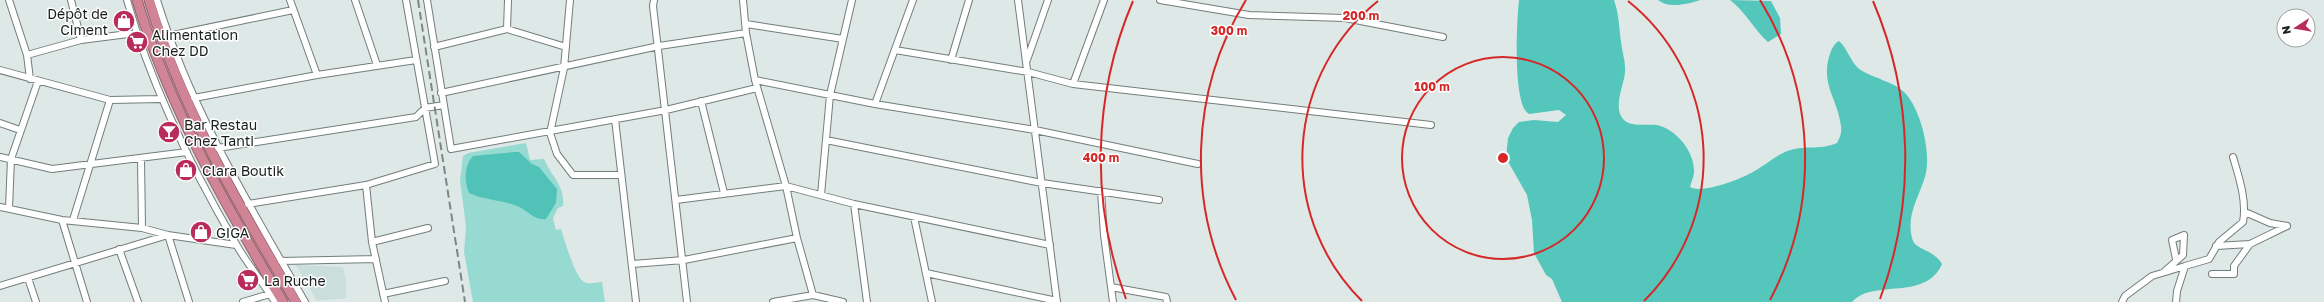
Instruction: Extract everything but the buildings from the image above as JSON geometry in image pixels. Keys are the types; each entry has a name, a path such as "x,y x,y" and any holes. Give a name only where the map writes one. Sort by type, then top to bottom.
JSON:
{"highway":[{"path":"137,0 147,33 177,107 214,180 283,302"},
{"path":"149,0 158,31 184,95 224,176 296,302"}],"street":[{"path":"9,0 26,56 30,79"},
{"path":"71,0 82,40"},
{"path":"127,0 136,33 160,99 236,245 275,302"},
{"path":"157,0 168,36 194,98 218,148 248,204 305,302"},
{"path":"290,0 317,75"},
{"path":"355,0 377,65"},
{"path":"248,204 366,185 435,164 406,0"},
{"path":"427,0 451,150 550,133 666,110 757,88"},
{"path":"507,29 508,0"},
{"path":"570,0 564,68 550,133 557,154 573,175 621,175"},
{"path":"654,0 653,6 684,260 687,302"},
{"path":"743,0 746,32 757,88 786,186 797,238 818,298"},
{"path":"821,195 830,95 852,0"},
{"path":"875,104 913,0"},
{"path":"951,60 969,0"},
{"path":"926,274 1057,301 1018,0"},
{"path":"1026,61 1048,0"},
{"path":"1073,84 1104,0"},
{"path":"1160,0 1249,15 1345,18 1443,37"},
{"path":"168,36 293,10"},
{"path":"746,24 843,39"},
{"path":"434,46 507,29 566,47"},
{"path":"441,93 564,68 659,46 746,32"},
{"path":"26,56 82,40 136,33"},
{"path":"894,50 1028,72 1073,84 1430,125"},
{"path":"194,98 317,75 416,60"},
{"path":"0,70 110,100 160,99"},
{"path":"755,80 875,104 1035,130 1198,164"},
{"path":"9,208 11,159 38,81"},
{"path":"73,220 88,166 110,100"},
{"path":"701,101 724,193"},
{"path":"218,148 416,117 425,108 444,105"},
{"path":"615,119 636,302"},
{"path":"0,123 20,130"},
{"path":"826,140 1042,183 1159,200"},
{"path":"0,157 52,169 88,166 187,152"},
{"path":"2164,271 2174,271 2209,259 2216,246 2243,222 2245,212 2239,177 2233,157"},
{"path":"141,159 142,228"},
{"path":"366,185 372,242 385,302"},
{"path":"676,200 786,186 854,204 1050,245"},
{"path":"1101,191 1104,235 1113,302"},
{"path":"854,204 867,302"},
{"path":"0,207 62,220 142,228 168,235 236,245"},
{"path":"2216,246 2250,244 2287,226 2270,223 2245,212"},
{"path":"914,216 932,302"},
{"path":"62,220 74,264 87,302"},
{"path":"372,242 428,228"},
{"path":"0,286 168,235"},
{"path":"168,235 188,302"},
{"path":"632,264 684,260 797,238"},
{"path":"2212,274 2234,274 2234,266 2250,244"},
{"path":"120,249 138,302"},
{"path":"2122,302 2125,296 2138,286 2164,271 2176,258"},
{"path":"281,261 376,259"},
{"path":"2176,302 2185,266"},
{"path":"28,278 36,302"},
{"path":"383,294 446,281"},
{"path":"1111,287 1166,297 1167,302"},
{"path":"243,302 270,294"},
{"path":"773,302 818,298 843,302"}],"shaded area":[{"path":"1519,0 1614,0 1618,15 1625,68 1619,103 1621,115 1624,120 1631,124 1657,125 1664,127 1683,142 1688,149 1693,164 1694,176 1690,187 1695,189 1720,185 1738,179 1755,171 1781,154 1791,150 1798,148 1824,147 1837,143 1841,126 1828,84 1827,67 1831,50 1839,41 1858,68 1901,89 1906,94 1916,111 1924,133 1927,168 1911,216 1911,232 1915,244 1935,256 1942,264 1934,276 1924,283 1873,291 1861,295 1852,302 1562,302 1552,279 1546,275 1534,253 1532,220 1527,195 1506,158 1508,138 1513,128 1519,122 1534,120 1558,122 1566,115 1559,110 1529,114 1524,107 1520,95 1517,60"},
{"path":"1658,0 1700,0 1673,5 1662,3"},
{"path":"1730,0 1771,1 1780,18 1781,34 1768,42 1741,10"},
{"path":"526,143 530,160 544,159 560,187 563,206 558,208 553,218 556,230 561,229 574,267 578,275 586,283 602,282 605,302 473,302 464,252 466,226 460,181 463,156 468,153"},
{"path":"519,152 532,164 539,167 557,189 556,203 546,219 535,217 521,208 511,204 469,193 466,184 466,169 473,156"},
{"path":"296,265 343,267 346,280 346,298 317,301"}],"railway":[{"path":"418,0 465,302"}],"place":[{"name":"Dépôt de Ciment","path":"124,21"},
{"name":"Alimentation Chez DD","path":"137,42"},
{"name":"Bar Restau Chez Tanti","path":"169,132"},
{"name":"Clara Boutik","path":"186,170"},
{"name":"GIGA","path":"201,232"},
{"name":"La Ruche","path":"248,280"}]}
